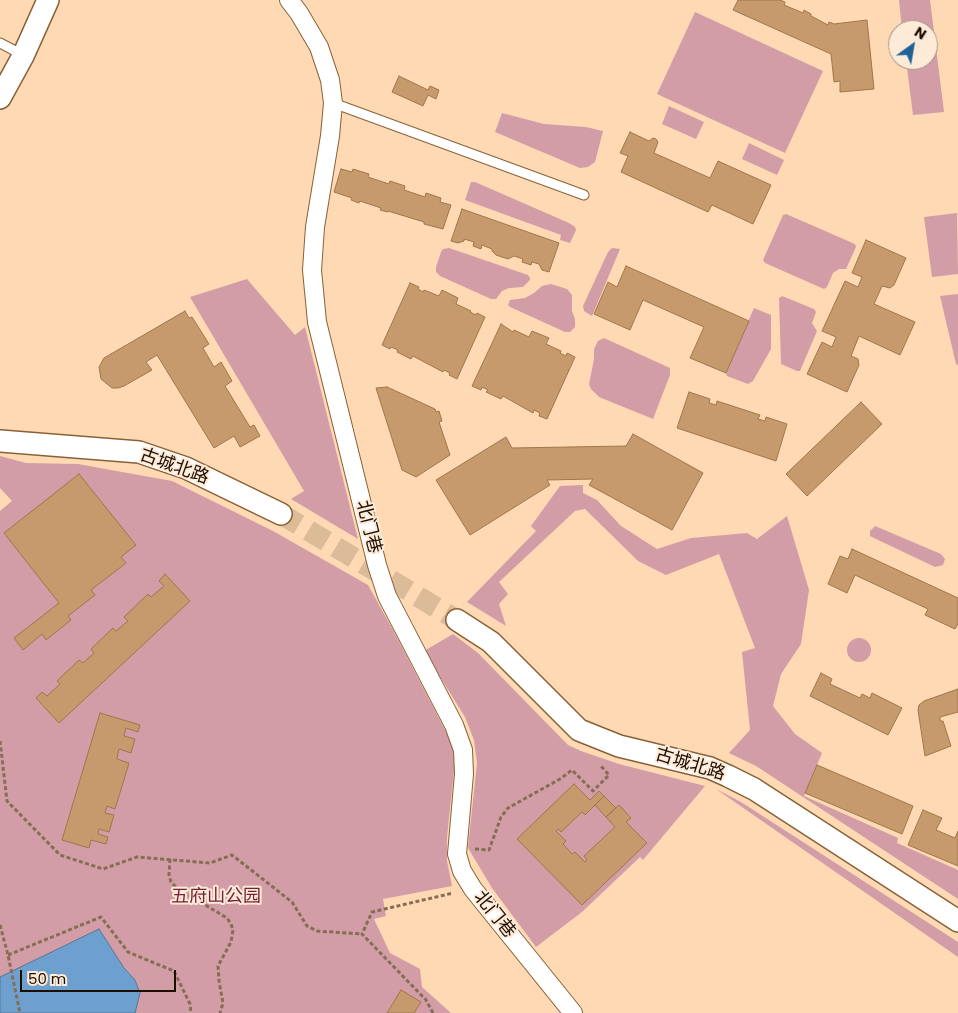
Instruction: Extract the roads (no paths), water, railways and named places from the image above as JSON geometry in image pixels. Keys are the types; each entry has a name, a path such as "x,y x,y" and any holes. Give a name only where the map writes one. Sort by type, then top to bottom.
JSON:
{"street":[{"path":"0,98 23,56 48,0"},
{"name":"北门巷","path":"289,0 319,47 330,80 334,103 315,227 312,270 317,322 377,565 387,596 454,725 462,750 464,774 457,854 462,871 473,889 573,1013"},
{"name":"古城北路","path":"0,441 138,452 186,468 281,514"},
{"name":"古城北路","path":"457,620 491,642 579,730 619,746 710,768 754,789 958,921"}],"lane":[{"path":"0,43 23,56"},
{"path":"334,103 584,195"}],"water":[{"path":"99,929 124,968 135,980 140,993 135,1013 0,1013 0,977"}],"tunnel":[{"path":"281,514 457,620"}],"park label":[{"name":"五府山公园","path":"216,897"}]}
